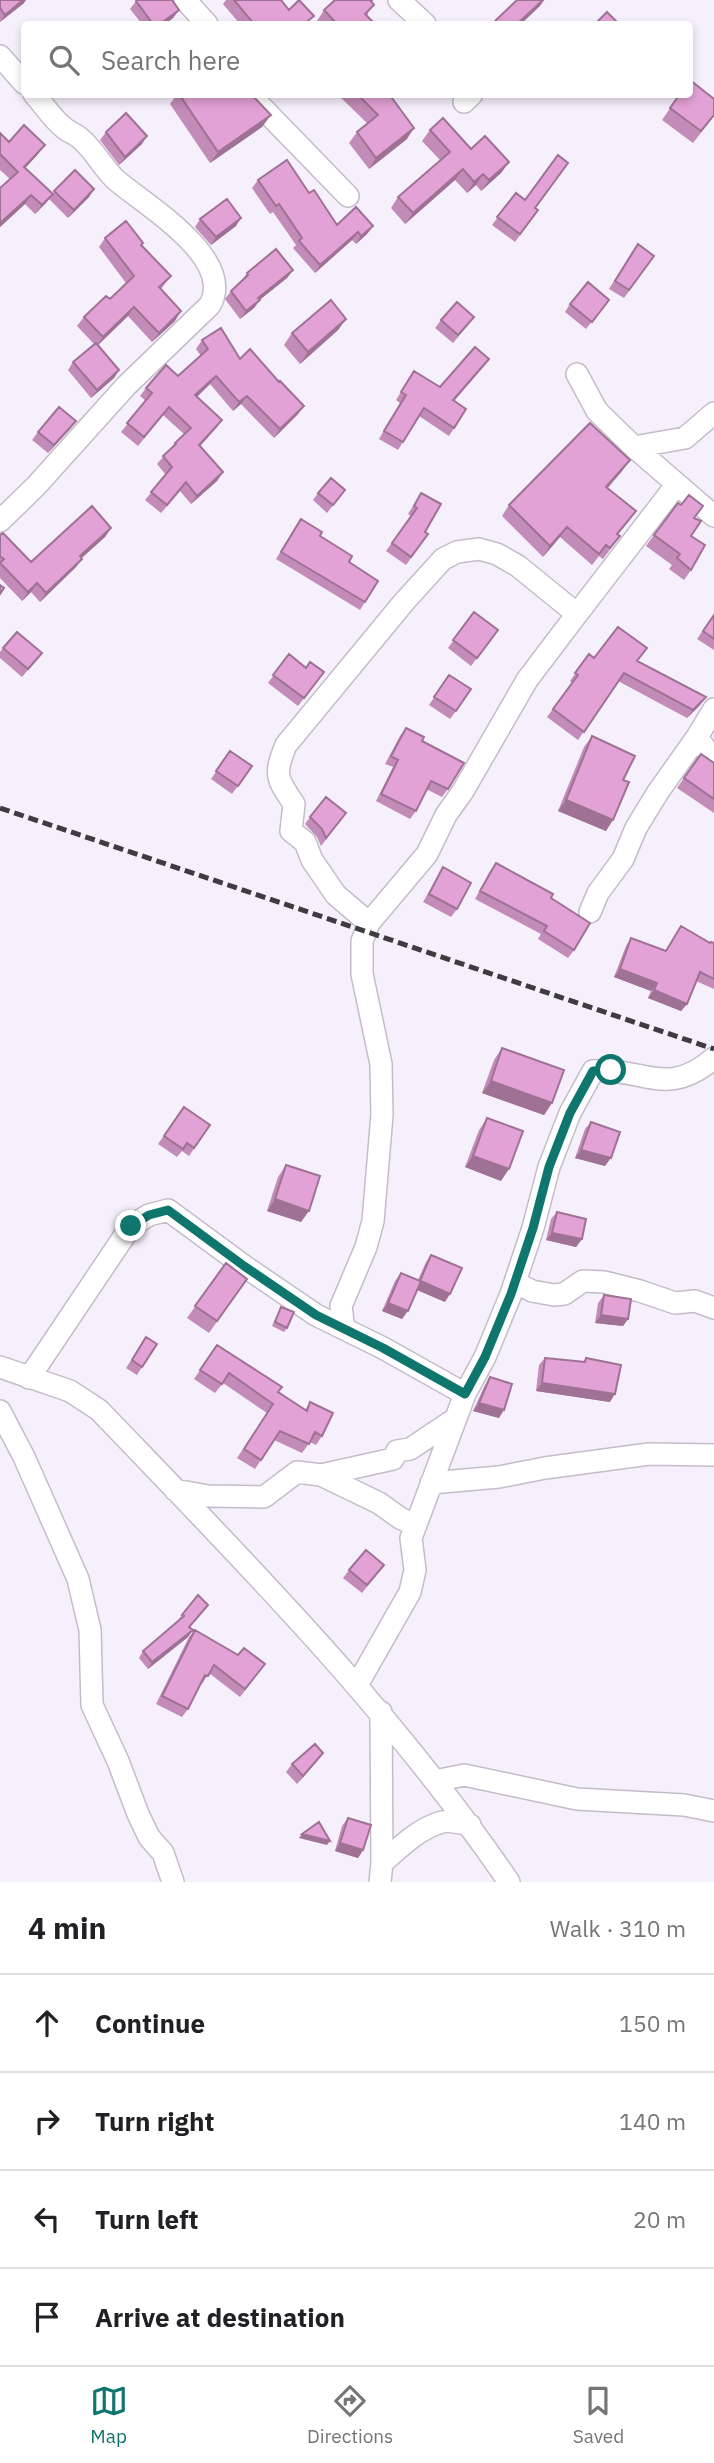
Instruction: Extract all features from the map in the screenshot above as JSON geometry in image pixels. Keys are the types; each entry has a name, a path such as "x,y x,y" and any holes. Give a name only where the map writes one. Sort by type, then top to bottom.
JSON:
{"street":[{"path":"186,0 204,21"},
{"path":"399,0 422,21"},
{"path":"0,56 21,80"},
{"path":"0,521 37,486 127,386 196,320 214,297 216,283 201,255 169,219 117,181 82,139 63,127 38,98"},
{"path":"253,98 348,197"},
{"path":"577,374 597,411 714,516"},
{"path":"634,447 685,438 714,414"},
{"path":"344,1329 341,1306 366,1247 373,1222 383,1115 382,1064 362,974 362,941 369,923 427,854 446,815 463,791 527,680 677,484"},
{"path":"369,923 336,895 312,859 305,842 292,831 294,804 281,785 277,766 286,745 404,601 443,559 457,552 479,549 497,554 518,566 577,614"},
{"path":"590,912 598,892 623,859 636,828 714,709"},
{"path":"697,737 714,761"},
{"path":"357,1685 410,1592 415,1570 411,1538 415,1525 465,1394 485,1357 515,1282 549,1167 570,1113 593,1071 611,1070 644,1079 677,1079 700,1070 714,1058"},
{"path":"29,1378 131,1226 149,1215 168,1210 316,1315 383,1348 465,1394"},
{"path":"515,1282 531,1291 554,1295 565,1294 583,1281 604,1282 640,1290 675,1303 695,1301 714,1308"},
{"path":"0,1367 70,1391 99,1410 282,1600 381,1712 470,1825 509,1882"},
{"path":"0,1411 19,1446 78,1579 90,1630 92,1705 118,1761 138,1814 149,1837 163,1853 173,1882"},
{"path":"321,1475 393,1459 397,1451 410,1449 456,1419"},
{"path":"431,1483 499,1477 649,1454 714,1455"},
{"path":"175,1490 208,1496 264,1497 298,1472 321,1475 379,1503 415,1525"},
{"path":"381,1712 381,1872"},
{"path":"435,1781 464,1775 577,1799 684,1805 714,1811"},
{"path":"381,1872 412,1838 431,1827 445,1821 470,1825"}],"building":[{"path":"0,0 23,0 5,15 0,8"},
{"path":"172,0 179,10 164,21 151,21 136,1"},
{"path":"234,0 281,0 289,10 299,0 314,16 308,21 252,21"},
{"path":"335,0 372,0 374,5 365,14 372,21 334,21 324,10"},
{"path":"517,0 543,0 520,21 495,21"},
{"path":"607,12 616,21 598,21"},
{"path":"693,82 714,99 714,115 701,131 670,108 677,98 693,98"},
{"path":"182,98 255,98 271,115 218,152"},
{"path":"361,98 392,98 414,128 376,158 357,132 378,115"},
{"path":"126,113 147,136 125,157 106,132"},
{"path":"443,118 471,149 485,136 509,162 489,180 483,174 474,182 463,169 413,213 398,197 450,152 430,130"},
{"path":"24,125 45,145 24,167 53,194 42,205 31,195 0,223 0,188 18,172 0,154 0,133 9,142"},
{"path":"558,155 568,163 535,208 538,210 520,234 497,217 516,193 525,200"},
{"path":"287,160 309,193 314,190 337,225 356,207 373,226 361,236 358,232 320,265 299,241 302,238 279,204 276,206 258,180"},
{"path":"75,170 94,189 74,210 54,191"},
{"path":"227,199 241,218 216,237 200,219"},
{"path":"126,221 143,243 141,245 171,276 159,287 181,311 159,333 134,307 103,337 84,317 106,296 110,299 134,276 105,238"},
{"path":"638,244 654,256 629,290 615,281"},
{"path":"276,249 293,270 246,311 231,291 247,273"},
{"path":"588,282 609,300 592,322 570,304"},
{"path":"331,300 346,319 308,352 292,333"},
{"path":"457,302 474,317 458,335 441,320"},
{"path":"221,328 240,359 250,349 304,406 280,429 247,396 239,402 216,376 195,395 222,420 199,445 223,472 197,496 186,482 167,505 151,492 172,467 163,456 191,428 169,407 144,437 127,423 152,393 146,388 166,365 178,376 208,349 202,340"},
{"path":"96,343 119,370 97,390 73,362"},
{"path":"475,347 489,359 453,400 466,409 454,428 424,408 403,442 384,431 406,395 401,392 414,371 440,387"},
{"path":"59,407 76,421 54,445 38,432"},
{"path":"590,423 630,460 606,487 636,511 617,534 620,536 610,548 606,545 599,554 567,527 550,546 509,505"},
{"path":"331,478 345,490 333,505 318,493"},
{"path":"421,493 441,504 425,532 428,534 411,557 392,543 417,508 414,506"},
{"path":"689,495 703,506 694,518 701,521 691,536 705,545 691,570 677,558 680,554 654,535 678,503 681,505"},
{"path":"92,506 111,528 80,556 82,559 46,593 37,583 28,592 0,563 4,559 0,556 0,535 3,533 31,562"},
{"path":"301,519 322,532 320,536 352,556 349,562 378,581 365,602 281,552"},
{"path":"474,612 498,630 477,658 453,640"},
{"path":"714,615 714,639 703,631"},
{"path":"618,627 647,648 637,661 706,697 693,710 624,673 584,732 553,709 578,675 575,673 589,654 594,658"},
{"path":"17,632 42,653 28,669 3,648"},
{"path":"289,654 306,668 310,662 324,672 304,698 273,675"},
{"path":"449,675 471,689 456,711 434,697"},
{"path":"406,728 424,737 422,741 464,763 448,789 431,781 416,811 381,794 398,760 391,756"},
{"path":"592,736 635,756 623,780 629,782 613,820 566,800"},
{"path":"230,751 252,766 238,786 216,771"},
{"path":"701,754 714,763 714,799 684,778"},
{"path":"326,797 346,813 326,838 322,829 310,817"},
{"path":"496,863 553,894 551,898 590,923 574,950 544,931 547,926 480,891"},
{"path":"443,867 471,883 457,909 429,894"},
{"path":"681,926 714,943 714,979 700,972 687,1004 654,990 657,983 620,969 631,938 666,951"},
{"path":"502,1048 564,1070 552,1103 491,1081"},
{"path":"184,1107 210,1125 194,1148 187,1143 183,1149 164,1136"},
{"path":"487,1118 523,1131 509,1169 473,1156"},
{"path":"591,1122 620,1132 611,1158 581,1150"},
{"path":"286,1165 320,1176 309,1211 275,1199"},
{"path":"557,1212 586,1219 582,1239 552,1233"},
{"path":"431,1255 462,1268 450,1294 421,1281 408,1311 388,1303 401,1273 420,1281"},
{"path":"226,1263 247,1279 217,1321 195,1306"},
{"path":"604,1295 631,1299 628,1319 601,1315"},
{"path":"281,1307 294,1312 287,1328 275,1322"},
{"path":"146,1337 157,1344 142,1367 132,1360"},
{"path":"217,1345 282,1387 278,1392 307,1411 310,1402 333,1413 322,1436 315,1432 309,1444 280,1431 261,1460 244,1449 273,1404 229,1373 222,1384 200,1370"},
{"path":"545,1358 585,1362 586,1358 621,1365 615,1394 542,1383"},
{"path":"490,1377 512,1384 504,1410 479,1403"},
{"path":"366,1550 384,1565 367,1585 349,1570"},
{"path":"198,1595 208,1605 189,1627 193,1630 152,1662 143,1651 184,1616 182,1615"},
{"path":"195,1630 238,1655 244,1648 265,1664 245,1689 214,1665 208,1676 205,1675 188,1709 162,1696"},
{"path":"315,1744 323,1753 303,1776 292,1764"},
{"path":"348,1818 371,1825 363,1850 340,1843"},
{"path":"319,1822 330,1841 302,1834"}],"railway":[{"path":"0,808 714,1049"}],"route":[{"path":"131,1226 149,1215 168,1210 316,1315 383,1348 465,1394 485,1357 511,1294 533,1228 549,1167 570,1113 593,1071 611,1070"}]}
